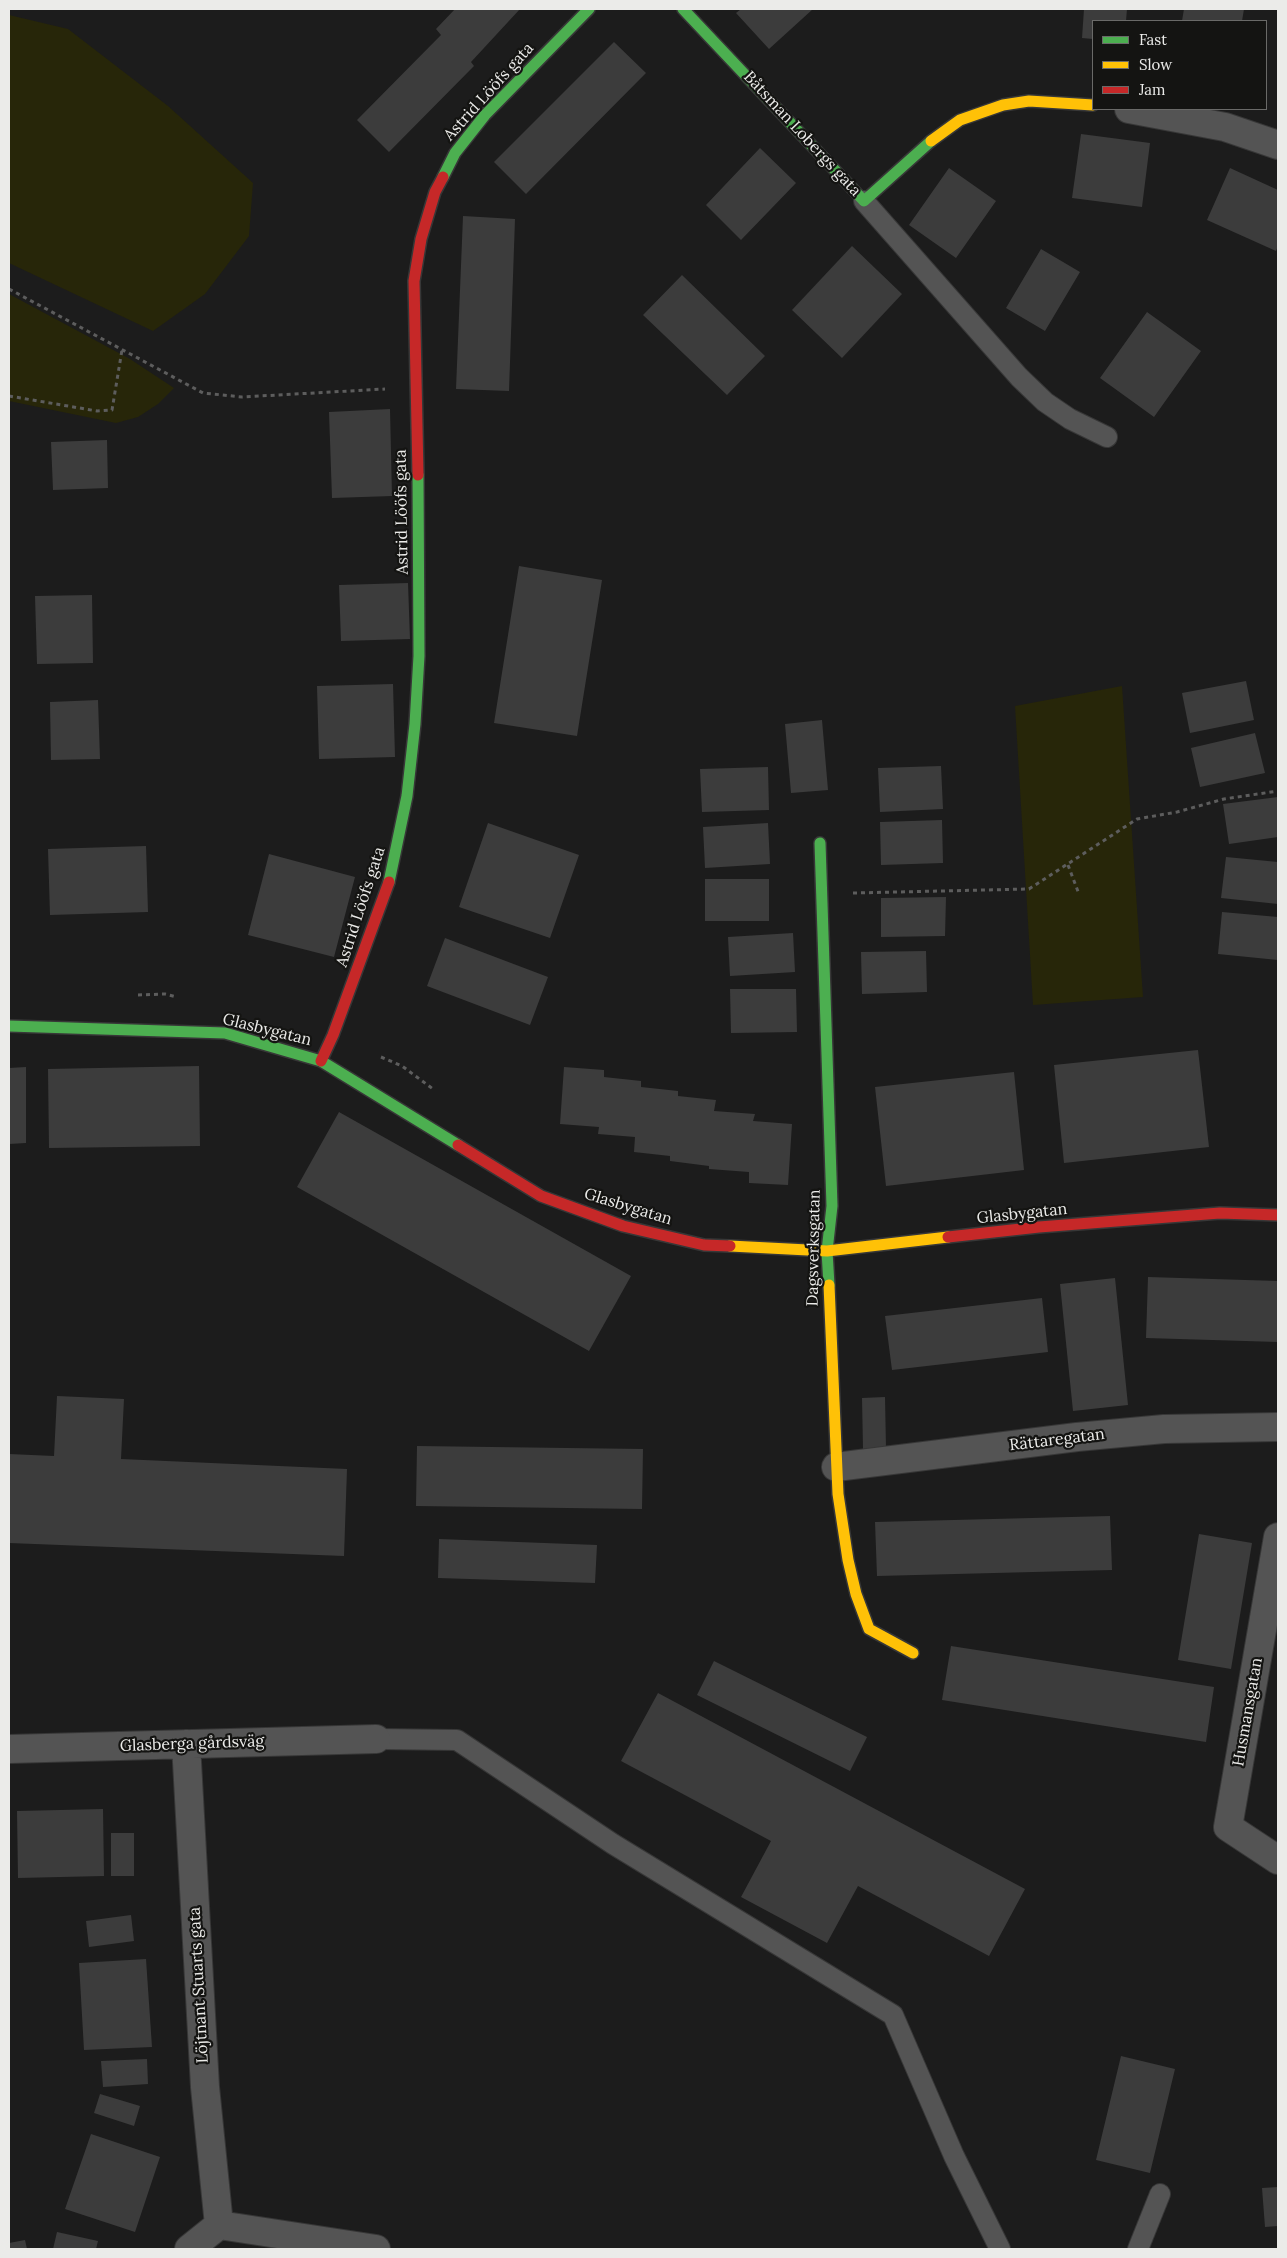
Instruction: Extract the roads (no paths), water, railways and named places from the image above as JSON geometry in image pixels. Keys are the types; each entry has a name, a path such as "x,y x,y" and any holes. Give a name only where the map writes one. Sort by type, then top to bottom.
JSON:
{"street":[{"name":"Astrid Lööfs gata","path":"321,1061 333,1035 384,901 396,857 407,796 415,724 419,646 420,566 414,281 421,239 435,192 454,153 485,115 589,9"},
{"name":"Båtsman Lobergs gata","path":"683,9 864,201 923,147 960,120 1003,105 1029,101 1092,104"},
{"path":"1134,110 1225,127 1278,145"},
{"name":"Dagsverksgatan","path":"820,843 832,1206 827,1251 836,1467 848,1560 865,1621 869,1629 913,1652"},
{"name":"Glasbygatan","path":"9,1026 225,1033 321,1061 540,1196 623,1226 704,1245 827,1251 1039,1227 1220,1213 1278,1215"},
{"name":"Rättaregatan","path":"836,1467 1067,1438 1164,1429 1278,1427"},
{"name":"Husmansgatan","path":"1278,1537 1228,1827 1278,1860"},
{"name":"Glasberga gårdsväg","path":"9,1749 376,1739"},
{"name":"Löjtnant Stuarts gata","path":"186,1744 205,2087 219,2224"},
{"path":"189,2249 219,2224 376,2249"}],"lane":[{"path":"864,201 1019,377 1045,402 1070,419 1107,437"},
{"path":"376,1739 457,1740 613,1844 893,2015 954,2156 1000,2249"},
{"path":"1138,2249 1160,2194"}]}
